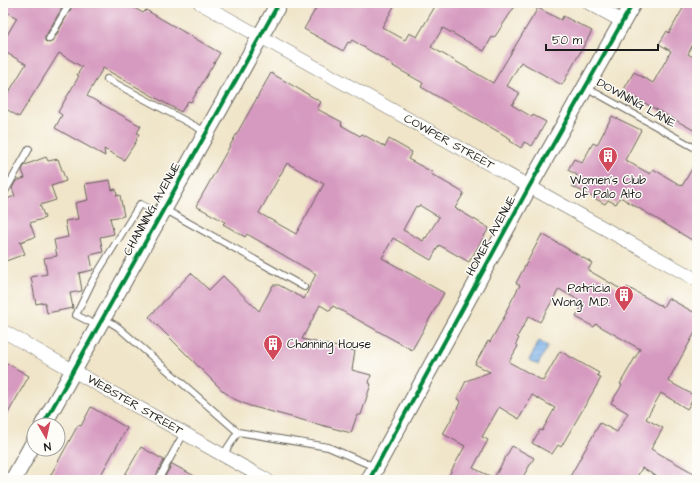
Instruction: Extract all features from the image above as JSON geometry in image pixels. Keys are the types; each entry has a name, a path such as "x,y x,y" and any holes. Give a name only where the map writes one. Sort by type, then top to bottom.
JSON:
{"street":[{"name":"COWPER STREET","path":"200,3 697,280"},
{"name":"CHANNING AVENUE","path":"47,417 279,3"},
{"path":"589,3 622,21"},
{"name":"HOMER AVENUE","path":"373,474 529,187 633,3"},
{"name":"WEBSTER STREET","path":"3,331 267,480"},
{"path":"13,480 26,456"}],"lane":[{"path":"48,38 70,3"},
{"path":"107,79 206,132"},
{"name":"DOWNING LANE","path":"585,87 697,149"},
{"path":"3,195 29,149"},
{"path":"304,287 162,211 140,204 93,280 76,315 118,327 238,432 328,447 373,474"},
{"path":"223,455 238,432"},
{"path":"158,480 184,433"}],"water":[{"path":"539,341 548,346 538,365 529,360"}],"building":[{"path":"3,3 65,3 45,37 45,41 49,43 53,41 74,3 126,3 143,13 146,10 220,53 191,102 188,101 181,112 103,68 87,96 141,126 137,133 139,134 136,139 137,140 124,160 104,149 105,156 55,128 62,115 58,112 79,76 77,75 82,67 59,53 19,117 3,107 3,102 26,64 3,51 3,42 17,18 3,10"},
{"path":"319,3 396,3 382,27 405,40 409,33 417,37 437,3 517,3 494,38 492,37 484,51 443,28 431,47 493,83 538,8 561,20 563,16 592,31 562,85 521,62 507,86 520,93 512,105 532,117 533,115 546,122 532,146 524,142 521,148 510,141 511,139 421,87 423,83 352,40 350,43 348,42 343,51 304,29"},
{"path":"686,3 697,3 697,36 688,54 697,59 697,132 623,91 634,72 653,83 671,51 659,44 667,31 669,33"},
{"path":"271,73 321,102 317,109 342,122 341,125 360,136 362,134 385,147 389,139 412,152 408,159 432,172 431,174 464,193 455,208 489,228 469,262 439,245 431,260 393,238 382,258 444,293 412,350 333,306 330,311 320,305 302,339 355,351 352,370 371,375 369,383 371,384 361,415 357,415 351,433 250,406 234,399 223,391 149,317 191,273 209,290 223,276 259,311 273,285 279,285 304,299 316,274 247,234 245,237 223,224 225,222 196,206","holes":["287,163 324,184 296,234 259,213","419,205 439,217 423,241 403,230 416,206 418,207"]},
{"path":"612,116 641,130 625,160 650,174 653,169 682,186 697,160 697,243 620,197 616,204 608,200 605,204 572,186 577,175 568,170 574,159 582,163 593,143 597,145"},
{"path":"46,157 48,161 58,159 66,181 51,186 56,200 40,205 45,218 30,223 35,237 20,242 25,254 3,262 3,200 15,196 12,188 16,181 25,178 22,170 25,165"},
{"path":"110,180 112,190 116,189 117,196 120,195 124,216 110,218 114,234 100,237 103,252 90,255 93,270 79,273 82,291 70,293 73,308 47,313 45,302 36,304 31,277 47,274 44,258 57,256 54,240 68,237 65,221 78,219 75,203 88,200 85,184"},
{"path":"542,234 592,263 588,270 624,291 627,287 663,307 668,298 697,314 697,329 668,381 695,396 687,409 661,393 646,419 663,428 651,449 697,475 697,480 663,480 642,468 635,480 568,480 600,423 617,432 628,413 611,403 640,349 596,324 594,327 576,317 584,303 559,289 540,322 529,316 517,337 519,338 516,344 518,346 509,362 543,381 560,351 599,373 597,375 601,378 561,447 558,445 552,454 532,443 540,430 542,431 555,408 532,395 519,419 499,407 482,437 488,440 473,468 494,478 512,446 534,458 521,480 458,480 449,475 465,446 443,434 461,401 457,399 466,381 490,372 475,364 488,341 490,342 507,312 506,311 520,285 516,283"},
{"path":"3,361 29,376 3,422"},
{"path":"91,407 127,428 98,480 48,480 61,457 66,457 66,447 78,425 81,426"},
{"path":"141,447 164,460 154,480 122,480"},
{"path":"172,464 202,480 163,480"}],"cycle path":[{"path":"47,417 279,3"},
{"path":"369,480 529,187 633,3"}],"place":[{"name":"Women's Club of Palo Alto","path":"608,173"},
{"name":"Patricia Wong, M.D.","path":"624,312"},
{"name":"Channing House","path":"273,361"}]}
